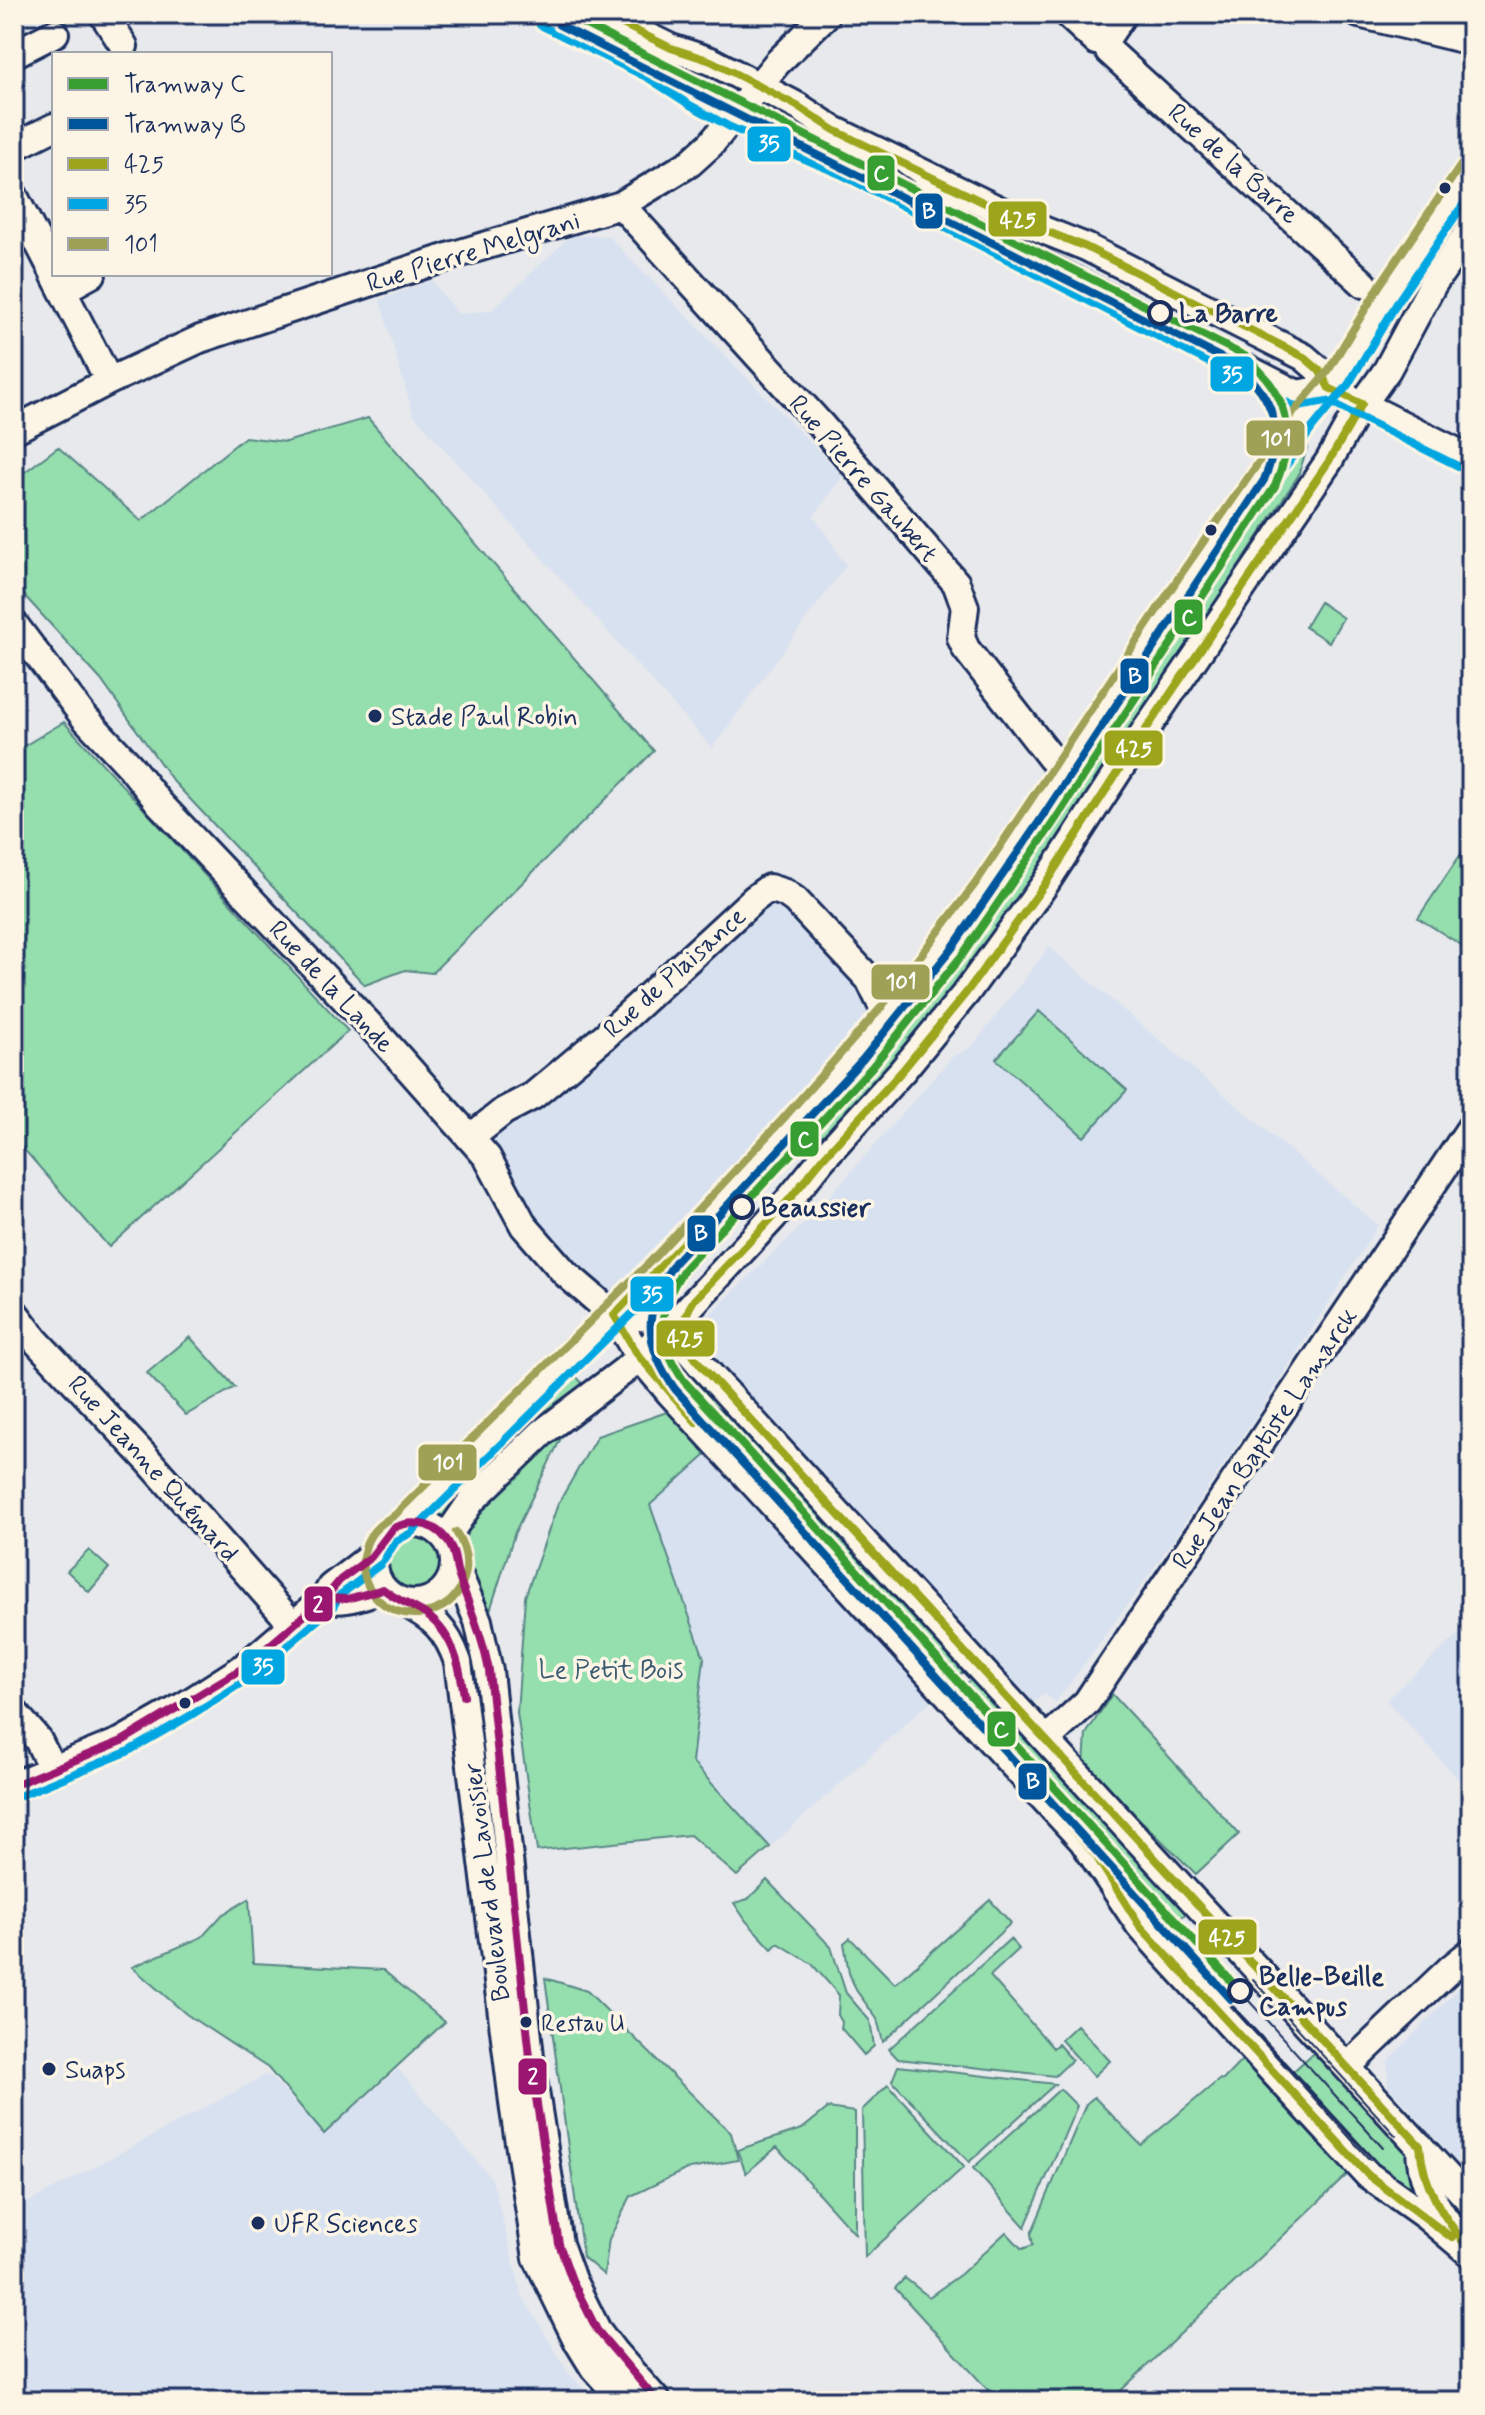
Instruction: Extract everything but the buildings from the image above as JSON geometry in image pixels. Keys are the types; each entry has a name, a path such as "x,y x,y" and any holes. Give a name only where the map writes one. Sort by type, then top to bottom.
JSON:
{"street":[{"path":"103,14 124,46"},
{"path":"545,14 654,68 736,116 845,163 1297,394 1329,388"},
{"path":"602,14 671,48 711,61 799,107 834,130 1028,224 1086,247 1304,357 1319,370 1329,388 1471,459"},
{"name":"Rue Pierre Melgrani","path":"14,430 200,339 454,255 621,205 690,163 736,116 777,63 827,14"},
{"name":"Rue de la Barre","path":"1067,14 1096,41 1104,42 1109,51 1364,284"},
{"path":"1104,42 1123,14"},
{"path":"1359,14 1471,41"},
{"path":"14,54 55,33"},
{"path":"14,147 52,128"},
{"path":"14,1785 122,1741 243,1668 294,1626 325,1598 331,1587 374,1554 387,1532 403,1524 614,1315 791,1128 888,1018 985,891 1191,581 1303,420 1351,359 1390,292 1471,172"},
{"path":"14,196 52,269"},
{"name":"Rue Pierre Gaubert","path":"621,205 820,424 956,583 965,607 962,643 1051,758 1066,769"},
{"path":"446,1538 472,1500 533,1441 576,1404 625,1370 638,1355 680,1327 966,993 1045,884 1130,753 1329,461 1362,404 1387,370 1433,284 1471,229"},
{"path":"78,276 57,279 109,381"},
{"name":"Rue de la Lande","path":"14,624 84,717 130,766 159,803 378,1034 487,1157 524,1226 565,1273 614,1315 638,1355 715,1443 1083,1841 1140,1926 1368,2175 1471,2253"},
{"name":"Rue de Plaisance","path":"470,1138 504,1111 533,1096 605,1036 769,888 795,900 869,979 888,1018"},
{"path":"869,979 912,988"},
{"name":"Rue Jean Baptiste Lamarck","path":"1046,1740 1087,1702 1471,1127"},
{"name":"Rue Jeanne Quémard","path":"14,1312 36,1341 158,1471 294,1626"},
{"path":"614,1315 661,1320 680,1327 1046,1740 1471,2202"},
{"path":"325,1598 335,1601 393,1595 423,1603 433,1599 448,1585 455,1566 453,1551 446,1538 427,1524 403,1524"},
{"path":"374,1554 374,1569 393,1595"},
{"name":"Boulevard de Lavoisier","path":"455,1566 478,1621 489,1671 531,2066 559,2244 572,2280 597,2330 657,2401"},
{"name":"Boulevard de Lavoisier","path":"393,1595 439,1625 450,1640 458,1662 501,2008 537,2258 578,2342 594,2368 624,2401"},
{"path":"14,1712 38,1740 53,1770"},
{"path":"1348,2066 1411,2004 1471,1952"},
{"path":"1420,2146 1421,2168 1431,2197 1471,2253"}],"shaded area":[{"path":"571,236 608,236 843,476 814,516 846,565 712,748 413,414 380,300 431,280 458,314 492,310"},
{"path":"777,872 896,991 779,1118 617,1303 541,1231 483,1143"},
{"path":"1049,947 1378,1225 1257,1415 1149,1575 1056,1702 1044,1694 1032,1704 713,1357 703,1321 813,1215 952,1057 972,1047"},
{"path":"711,1451 935,1697 770,1847 692,1762 704,1658 650,1505"},
{"path":"1471,1623 1471,1793 1386,1700"},
{"path":"1471,1976 1471,2178 1388,2086 1388,2061"},
{"name":"UFR Sciences","path":"398,2069 492,2179 522,2295 569,2374 595,2401 14,2401 14,2210 268,2074 324,2134"}],"green space":[{"name":"Stade Paul Robin","path":"368,418 654,751 432,973 405,970 365,985 173,781 101,680 14,584 14,480 58,447 141,521 245,437 286,442"},
{"path":"1303,441 1308,445 1298,476 1124,741 1110,732 1298,444"},
{"path":"1320,602 1343,618 1329,642 1305,627"},
{"path":"64,722 348,1031 109,1247 14,1138 14,752"},
{"path":"1103,741 1117,750 1000,925 927,1022 824,1138 812,1127 881,1050 947,969 1008,885"},
{"path":"1471,839 1471,951 1418,918"},
{"path":"1039,1011 1127,1090 1084,1137 996,1059"},
{"path":"190,1337 235,1387 186,1415 147,1373"},
{"path":"572,1372 583,1384 453,1506 446,1525 423,1514"},
{"path":"700,1373 968,1667 949,1685 680,1390"},
{"name":"Le Petit Bois","path":"670,1411 706,1455 650,1505 704,1658 692,1762 770,1847 737,1876 690,1835 537,1851 517,1713 525,1597 558,1504 597,1436"},
{"path":"560,1430 562,1436 515,1532 488,1617 463,1563 471,1517"},
{"path":"412,1535 432,1543 440,1563 432,1583 412,1591 392,1583 384,1563 392,1543"},
{"path":"89,1550 109,1568 89,1592 67,1571"},
{"path":"975,1675 1193,1907 1161,1936 957,1693"},
{"path":"1112,1694 1239,1834 1196,1874 1084,1765 1086,1734"},
{"path":"767,1880 831,1947 846,1993 870,2021 874,2046 864,2055 841,2028 839,1995 812,1964 778,1943 772,1949 734,1903 748,1899"},
{"path":"249,1899 253,1963 383,1970 445,2022 324,2134 268,2068 186,2014 132,1967 202,1937 222,1915"},
{"path":"990,1900 1011,1923 883,2042 877,2019 856,1990 849,1973 844,1943 850,1938 895,1984"},
{"path":"1010,1939 1019,1949 990,1976 1053,2048 1058,2044 1072,2060 1055,2076 898,2059 889,2049"},
{"path":"545,1978 587,1991 731,2133 738,2160 685,2170 631,2196 609,2239 604,2275 583,2257"},
{"path":"1077,2025 1110,2061 1094,2076 1061,2040"},
{"path":"1320,2047 1403,2137 1430,2208 1386,2182 1288,2076"},
{"path":"1242,2060 1348,2174 1110,2401 998,2401 895,2288 905,2278 929,2297 961,2274 1006,2232 1022,2249 1033,2245 1031,2234 1086,2104 1094,2097 1141,2145 1220,2079 1223,2080"},
{"path":"898,2066 1055,2084 969,2162 892,2081"},
{"path":"888,2085 964,2167 865,2257 862,2110"},
{"path":"1060,2089 1077,2106 1025,2227 973,2168"},
{"path":"828,2108 855,2112 855,2234 777,2147 746,2173 737,2150 802,2129"}],"tram line":[{"name":"C","path":"564,14 1245,356 1260,371 1280,400 1287,431 1282,467 1275,486 1051,826 963,954 872,1067 684,1269 668,1298 663,1325 668,1352 684,1381 1240,1991"},
{"name":"B","path":"559,25 1238,366 1269,405 1275,432 1264,480 1041,819 953,947 863,1059 675,1262 657,1295 651,1326 657,1356 675,1389 1231,1999"},
{"path":"893,168 945,204"},
{"path":"1253,1979 1396,2136"},
{"path":"1240,1991 1383,2148"},
{"path":"1227,2002 1370,2160"}],"transit line":[{"name":"425","path":"545,14 645,64"},
{"name":"425","path":"602,14 671,48 711,61 799,107 834,130 1028,224 1086,247 1304,357 1319,370 1329,388 1362,404 1329,461 1130,753 1045,884 966,993 788,1201 694,1300 687,1312 684,1334 691,1352 714,1380 1420,2146 1431,2190 1444,2215 1471,2252"},
{"name":"35","path":"540,25 648,78 730,127 840,174 1292,405 1327,401 1466,470"},
{"name":"101","path":"456,1532 464,1551 466,1571 459,1590 447,1604 430,1612 410,1614 385,1605 375,1596 364,1573 363,1559 374,1531 395,1515 651,1261 782,1120 879,1010 975,884 1181,574 1293,413 1328,371 1380,285 1461,165"},
{"name":"35","path":"384,1560 396,1541 411,1533 669,1277 898,1025 995,898 1201,588 1313,427 1348,385 1400,298 1471,193"},
{"name":"425","path":"696,1422 638,1355 614,1315 705,1220"},
{"name":"2","path":"14,1785 122,1741 243,1668 325,1598 340,1580 371,1557 393,1528 418,1524 440,1533 453,1550 489,1671 531,2066 559,2244 572,2280 597,2330 657,2401"},
{"name":"35","path":"19,1796 127,1752 251,1677 333,1607 340,1595 381,1564"},
{"name":"2","path":"325,1598 347,1599 383,1589 432,1619 453,1649 464,1696"},
{"name":"425","path":"1066,1822 1096,1856 1140,1926 1368,2175 1452,2238"}],"place":[{"name":"La Barre","path":"1160,313"},
{"name":"Stade Paul Robin","path":"375,716"},
{"name":"Beaussier","path":"742,1207"},
{"name":"Belle-Beille Campus","path":"1240,1991"},
{"name":"Restau U","path":"526,2022"},
{"name":"Suaps","path":"49,2069"},
{"name":"UFR Sciences","path":"258,2223"}]}
